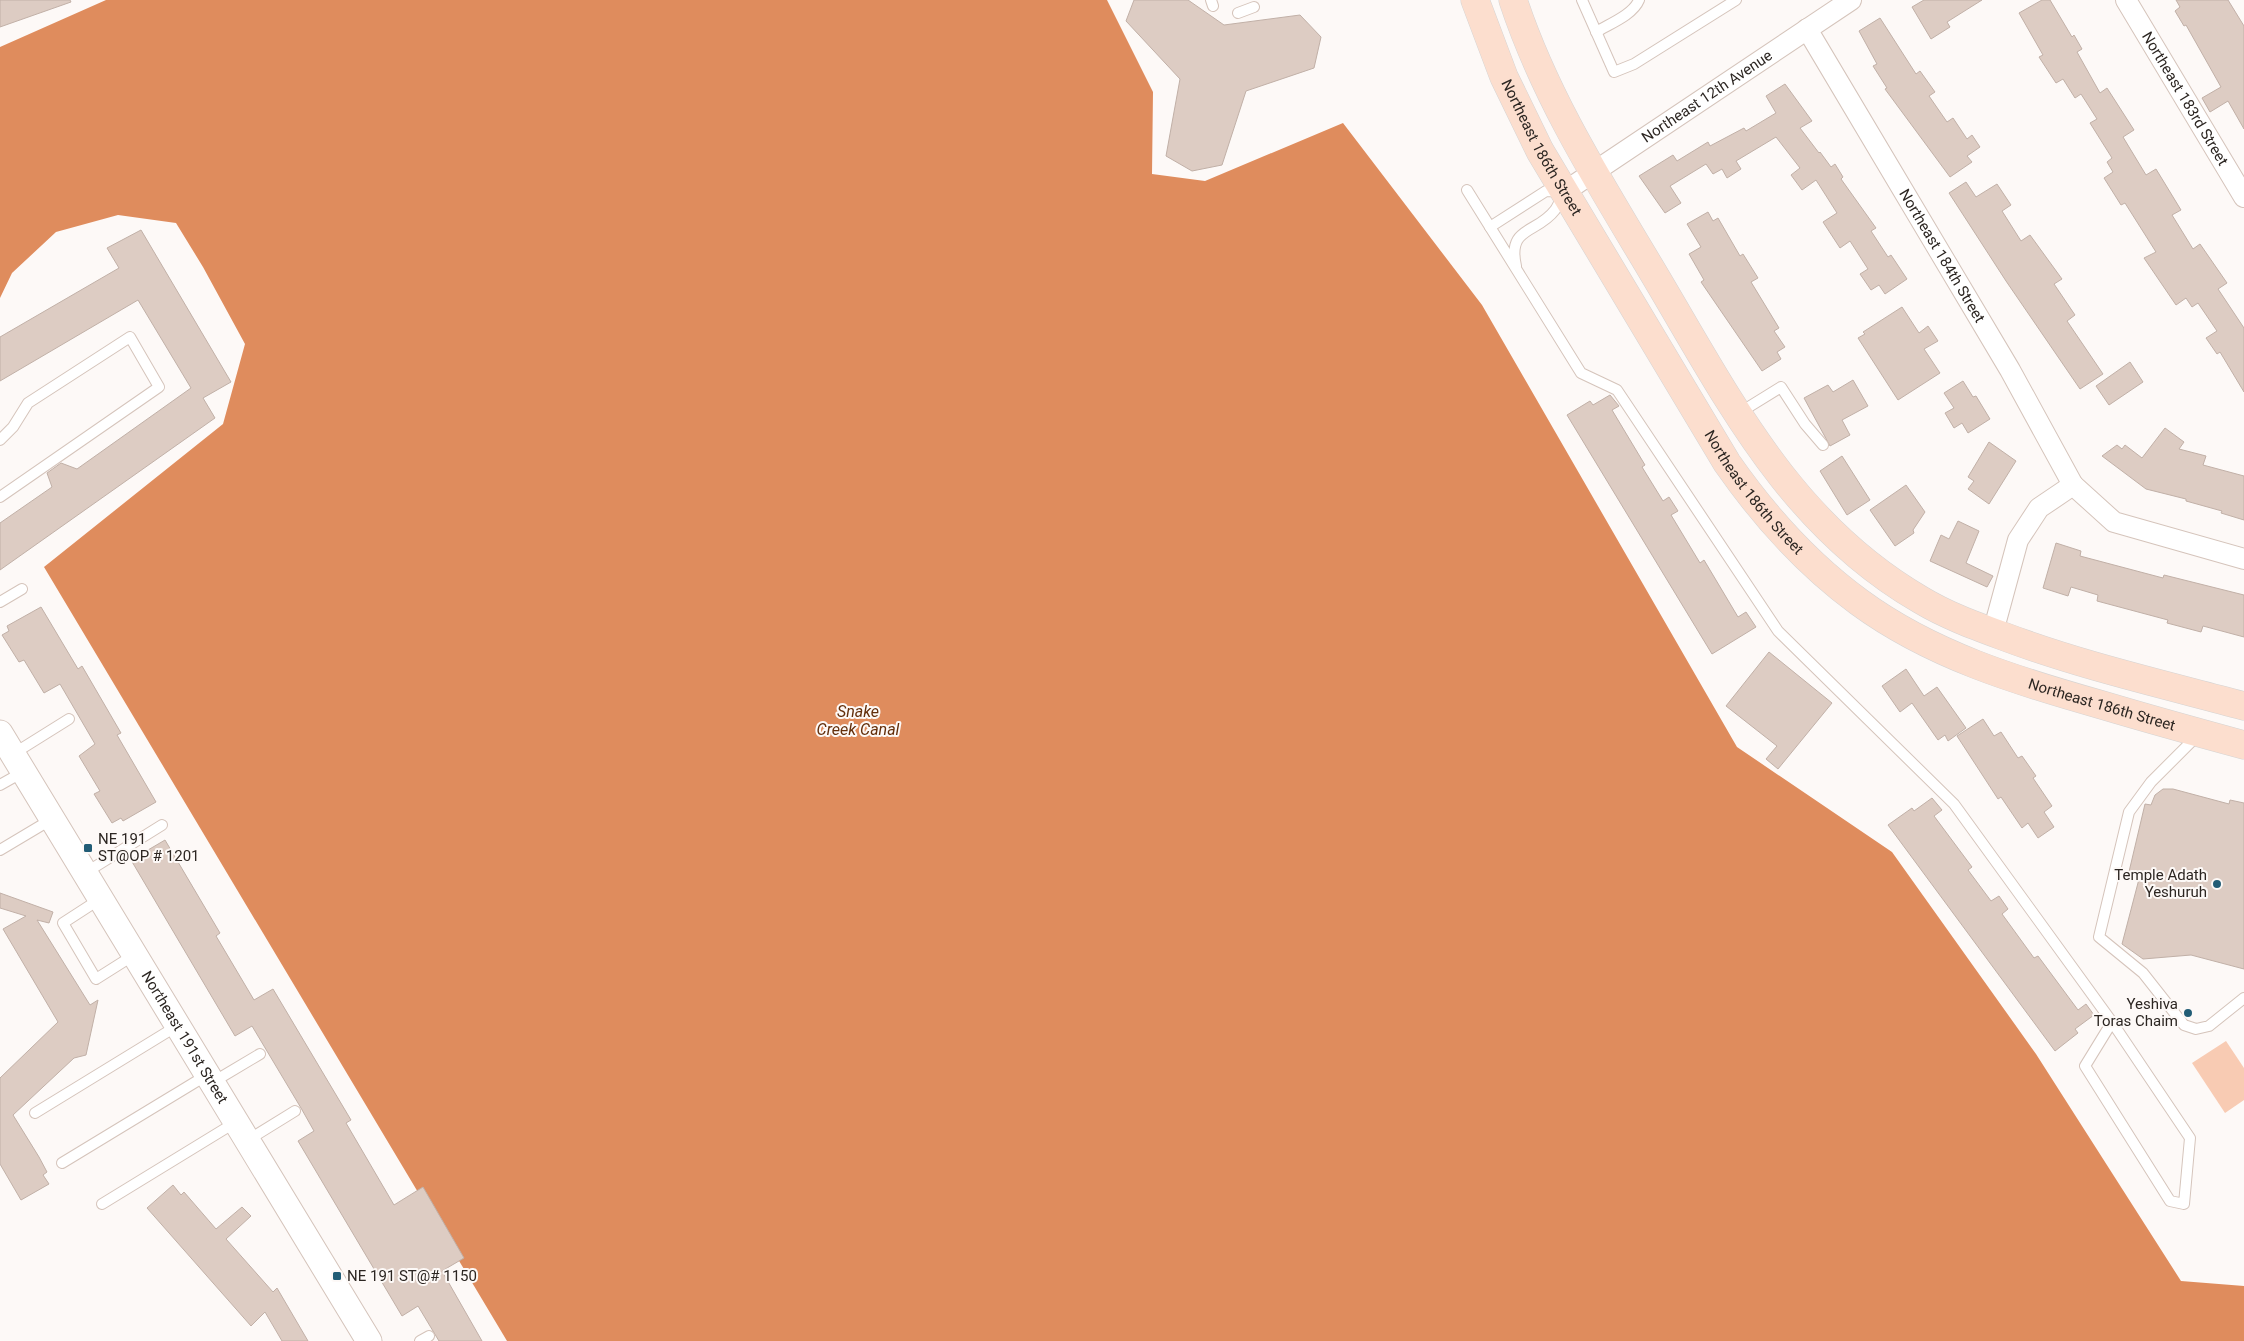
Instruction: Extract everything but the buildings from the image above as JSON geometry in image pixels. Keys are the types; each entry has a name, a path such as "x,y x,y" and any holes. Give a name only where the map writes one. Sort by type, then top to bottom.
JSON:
{"main road":[{"name":"Northeast 186th Street","path":"1475,0 1504,77 1536,143 1727,463 1776,528 1838,586 1907,633 1986,670 2244,745"},
{"name":"Northeast 186th Street","path":"1513,0 1544,79 1593,172 1738,413 1785,482 1820,522 1875,571 1941,611 1993,632 2073,659 2244,706"}],"street":[{"name":"Northeast 12th Avenue","path":"1564,192 1851,0"},
{"name":"Northeast 183rd Street","path":"2126,0 2244,197"},
{"name":"Northeast 184th Street","path":"1807,29 2010,370 2073,486"},
{"path":"1993,632 2018,540 2039,508 2073,486 2114,522 2244,560"},
{"name":"Northeast 191st Street","path":"0,733 369,1341"}],"lane":[{"path":"1582,0 1614,72 1634,64 1736,0"},
{"path":"1596,32 1622,16 1637,4 1639,0"},
{"path":"1238,13 1254,7"},
{"path":"1467,190 1518,275 1581,373 1617,390 1778,630 1954,804 2112,1022 2190,1138 2184,1204 2170,1201 2085,1066 2112,1022"},
{"path":"1490,227 1546,191 1564,192 1555,210 1517,238 1513,252 1518,275"},
{"path":"0,440 13,427 28,403 130,337 159,387 0,497"},
{"path":"1738,413 1782,387 1805,424 1823,445"},
{"path":"0,602 22,590"},
{"path":"0,786 18,763 69,719"},
{"path":"2200,733 2150,782 2129,812 2100,937 2144,973 2184,1025 2196,1029 2209,1026 2244,998"},
{"path":"0,850 52,819"},
{"path":"84,874 162,825"},
{"path":"100,899 63,923 96,979 134,956"},
{"path":"35,1113 177,1026"},
{"path":"62,1163 209,1079 260,1054"},
{"path":"102,1204 241,1131 295,1111"}],"shaded area":[{"path":"2226,1041 2244,1068 2244,1100 2225,1113 2192,1063"}],"water":[{"name":"Snake Creek Canal","path":"106,0 1107,0 1153,92 1152,174 1205,181 1343,123 1482,305 1737,747 1892,852 2036,1054 2181,1281 2244,1286 2244,1341 507,1341 44,567 223,424 245,344 203,267 176,223 118,215 56,232 12,273 0,298 0,47"}],"place":[{"name":"NE 191 ST@OP # 1201","path":"88,848"},
{"name":"Temple Adath Yeshuruh","path":"2217,884"},
{"name":"Yeshiva Toras Chaim","path":"2188,1013"},
{"name":"NE 191 ST@# 1150","path":"337,1276"}]}
